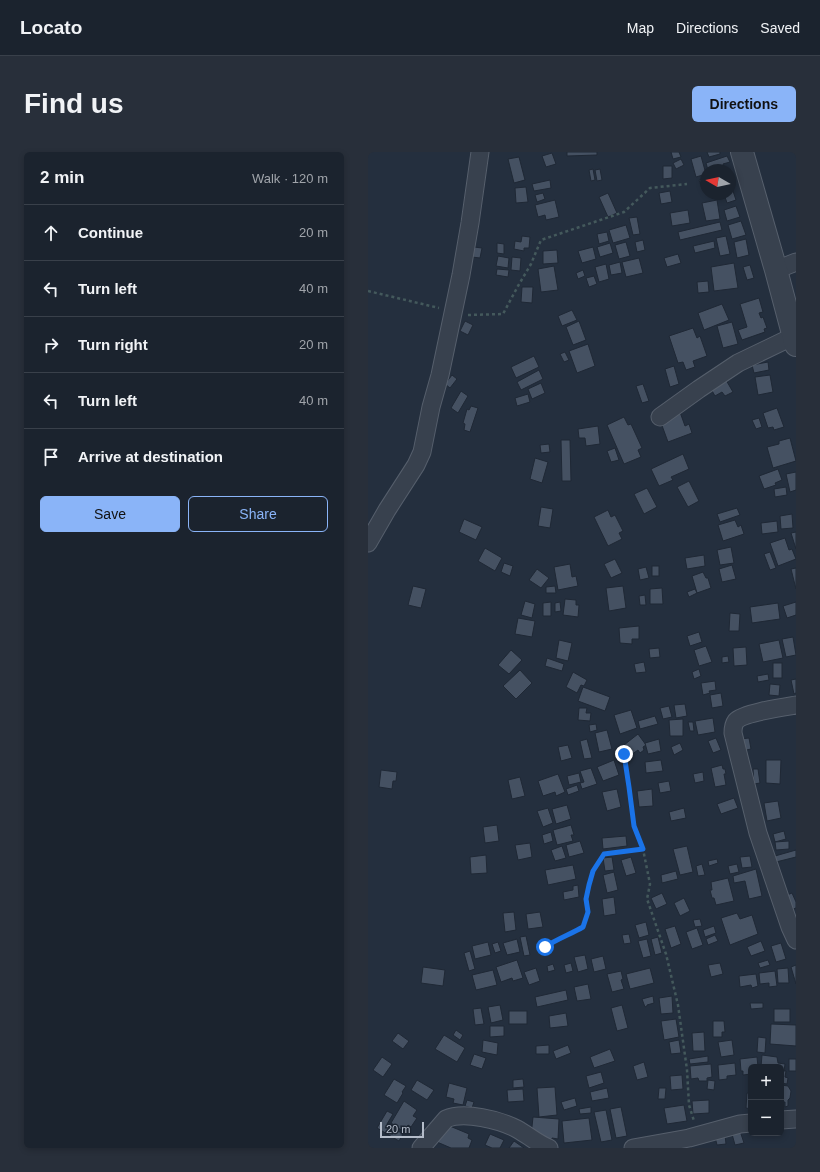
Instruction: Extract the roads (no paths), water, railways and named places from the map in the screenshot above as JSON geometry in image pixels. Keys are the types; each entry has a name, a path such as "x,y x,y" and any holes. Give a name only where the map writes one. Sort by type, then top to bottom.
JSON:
{"street":[{"path":"368,543 416,465 422,452 454,311 470,223 480,152"},
{"path":"660,417 738,363 795,341 742,152"},
{"path":"776,270 796,262"},
{"path":"796,705 747,715 737,720 734,725 733,733 758,833 790,927 796,940"},
{"path":"421,1148 446,1119 460,1116 484,1118 507,1125 517,1129 549,1148"},
{"path":"784,1120 796,1119"},
{"path":"633,1148 676,1141 740,1124 748,1123"}]}
